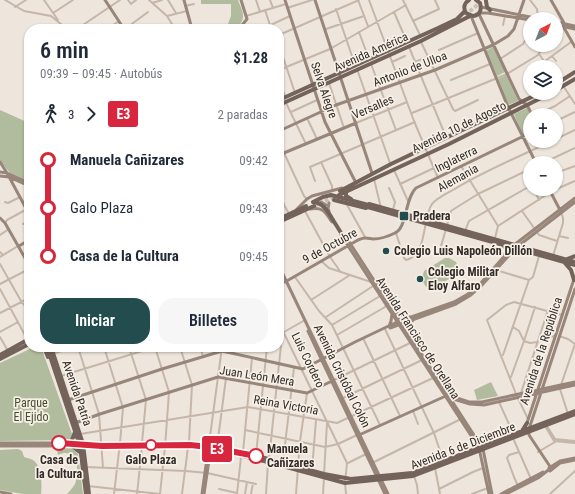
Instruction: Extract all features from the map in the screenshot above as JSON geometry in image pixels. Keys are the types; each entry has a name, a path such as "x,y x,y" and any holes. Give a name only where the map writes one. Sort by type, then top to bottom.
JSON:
{"main road":[{"path":"464,14 464,2 469,0"},
{"path":"476,0 487,6 489,11"},
{"path":"479,13 483,3"},
{"name":"Avenida América","path":"285,99 356,68 388,52 479,13"},
{"path":"440,29 464,14 471,16"},
{"name":"Avenida América","path":"440,29 464,14"},
{"path":"563,80 575,72"},
{"name":"Avenida América","path":"285,99 295,93 329,82 340,75"},
{"path":"564,86 575,79"},
{"name":"Avenida 10 de Agosto","path":"339,195 391,164 508,107 526,100"},
{"name":"Avenida 10 de Agosto","path":"339,195 374,176 394,169 537,100"},
{"path":"346,193 345,195 348,198 393,211 404,216"},
{"path":"312,205 323,197 331,195 372,208 380,207"},
{"path":"339,195 372,208"},
{"path":"334,200 427,222 575,265"},
{"path":"297,209 320,204 324,207 343,236 346,238"},
{"name":"Avenida 10 de Agosto","path":"284,217 312,205"},
{"name":"Avenida 10 de Agosto","path":"284,219 297,209"},
{"path":"465,233 494,239 539,256 553,258"},
{"path":"511,253 522,245 522,243"},
{"path":"504,245 506,250 505,255"},
{"path":"564,261 575,256"},
{"path":"564,261 575,262"},
{"path":"564,261 571,270 574,278"},
{"path":"0,355 24,344"},
{"path":"0,359 13,349"},
{"path":"49,352 51,363 59,375"},
{"path":"50,352 59,375"},
{"path":"54,353 59,375"},
{"name":"Avenida Patria","path":"59,375 71,419 83,447 86,494"},
{"name":"Avenida Patria","path":"66,400 76,422 78,434 83,447"},
{"name":"Avenida 6 de Diciembre","path":"527,432 530,423 575,413"},
{"name":"Avenida 6 de Diciembre","path":"83,447 120,445 189,445 217,447 242,454 256,455 299,469 346,480 414,476 513,436 546,426 575,413"},
{"path":"527,432 530,423"},
{"path":"68,443 78,434"},
{"path":"72,446 83,447"},
{"name":"Avenida 6 de Diciembre","path":"209,447 283,463 299,469 312,470 324,475"},
{"name":"Avenida 6 de Diciembre","path":"379,478 408,474 481,449"},
{"name":"Avenida Patria","path":"84,467 89,494"}],"street":[{"path":"5,0 24,11 52,14 73,0"},
{"path":"15,7 26,0"},
{"path":"44,0 52,14 61,24"},
{"path":"104,0 118,22 115,24"},
{"path":"84,24 120,0"},
{"path":"128,0 131,4 136,0"},
{"path":"149,0 167,16 172,24"},
{"path":"151,3 162,0"},
{"path":"168,0 176,13"},
{"path":"184,0 191,24"},
{"path":"241,0 247,19 243,24"},
{"path":"256,0 260,12"},
{"path":"270,0 273,8"},
{"path":"287,8 312,0"},
{"path":"316,0 374,176 380,207"},
{"path":"284,33 321,15 358,0 368,26"},
{"path":"369,0 407,102 438,178"},
{"path":"404,0 452,109 455,111 478,100"},
{"path":"413,21 439,9 436,0"},
{"name":"Antonio de Ulloa","path":"284,129 336,104 400,83 493,45 511,33 516,27 524,0"},
{"path":"530,0 537,9 537,12"},
{"path":"552,0 558,12"},
{"path":"246,16 273,8 285,2"},
{"name":"Selva Alegre","path":"285,2 321,112 355,181"},
{"path":"483,3 489,11 505,16 523,17"},
{"path":"185,6 194,4"},
{"path":"286,67 332,48 406,5"},
{"path":"336,9 391,164"},
{"path":"265,10 270,24"},
{"path":"167,16 187,11"},
{"path":"482,22 483,16 489,11"},
{"path":"523,18 489,11 479,13 506,74 522,102 528,108"},
{"path":"131,24 148,12"},
{"path":"394,12 447,138"},
{"path":"272,24 290,16"},
{"path":"326,29 364,16"},
{"path":"471,16 508,107 523,137"},
{"path":"503,25 505,16"},
{"path":"563,25 573,27"},
{"path":"563,25 575,47"},
{"path":"568,34 568,29 573,27"},
{"path":"359,32 396,130"},
{"path":"439,50 478,33"},
{"path":"546,60 572,41"},
{"path":"500,59 523,44"},
{"path":"412,113 506,74 539,54 543,60"},
{"path":"392,62 405,56"},
{"path":"552,56 555,60"},
{"path":"415,62 427,57"},
{"path":"284,61 295,93"},
{"path":"451,80 490,64"},
{"path":"329,82 344,128"},
{"path":"564,86 575,103"},
{"path":"284,96 306,144"},
{"path":"551,108 570,96"},
{"path":"291,112 317,100"},
{"name":"Versalles","path":"284,153 331,135 344,128 407,102"},
{"path":"563,118 575,112"},
{"path":"308,118 317,140"},
{"path":"315,181 309,168 415,122"},
{"path":"563,136 575,130"},
{"name":"Inglaterra","path":"404,216 415,189 523,137"},
{"path":"528,148 532,156"},
{"name":"Alemania","path":"396,233 404,258 406,260 412,257 419,249 433,203 470,180 537,148"},
{"path":"558,156 575,148"},
{"path":"284,153 304,196 307,198"},
{"path":"0,162 24,203"},
{"path":"320,162 332,186 332,191"},
{"path":"461,166 498,226"},
{"path":"563,170 575,166"},
{"path":"400,184 434,168"},
{"name":"Avenida 10 de Agosto","path":"291,214 305,211 312,205 324,204 334,200 374,176 382,169"},
{"path":"394,169 409,202"},
{"path":"0,172 24,183"},
{"path":"439,253 452,210 478,194 523,173"},
{"path":"0,176 8,175 24,183"},
{"name":"Avenida 10 de Agosto","path":"297,209 307,198 339,189 355,181 374,176"},
{"path":"13,184 16,180"},
{"path":"563,186 575,181"},
{"path":"388,188 395,202 393,211"},
{"path":"465,233 468,222 523,190"},
{"path":"325,192 321,198 327,213"},
{"path":"312,196 318,200 319,203 312,205"},
{"path":"537,196 539,200"},
{"path":"494,239 498,226 544,196"},
{"path":"552,196 563,221 553,258"},
{"path":"5,202 8,203 20,197"},
{"path":"522,243 575,198"},
{"path":"346,202 365,237"},
{"path":"560,211 575,202"},
{"path":"284,204 291,214"},
{"name":"Avenida Francisco de Orellana","path":"324,204 328,209 327,213 393,313 403,332 412,342 438,380 481,449 489,494"},
{"path":"312,205 327,213"},
{"path":"5,223 7,220 24,211"},
{"path":"305,211 340,271"},
{"path":"522,211 540,236 557,241"},
{"name":"Avenida Francisco de Orellana","path":"327,213 346,238 349,245"},
{"path":"396,233 401,227 404,216"},
{"path":"0,218 9,229 24,256"},
{"path":"0,235 9,229"},
{"path":"226,352 303,369 363,338 454,302 468,294 480,284 505,255 518,248 535,231"},
{"name":"9 de Octubre","path":"286,282 365,237 374,239 396,233"},
{"path":"559,236 568,238"},
{"path":"0,257 24,243"},
{"path":"0,252 3,255"},
{"path":"390,327 393,313 412,318 456,304 466,298 482,285 511,253"},
{"path":"502,356 529,280 533,277 539,256"},
{"path":"321,261 329,268 371,282"},
{"path":"0,264 24,305"},
{"path":"496,270 529,280"},
{"path":"0,284 24,271"},
{"path":"311,300 350,275"},
{"path":"363,279 369,276"},
{"name":"Avenida Francisco de Orellana","path":"369,276 371,282 387,304"},
{"name":"Avenida Cristóbal Colón","path":"284,277 387,494"},
{"path":"295,277 311,300 332,325 380,425"},
{"name":"Avenida de la República","path":"557,336 562,314 574,278"},
{"path":"326,317 374,286"},
{"path":"0,289 24,332"},
{"name":"Avenida de la República","path":"530,423 557,336 575,289"},
{"path":"332,325 380,296"},
{"path":"0,313 22,302"},
{"path":"530,423 487,320 508,303 514,302 562,314"},
{"path":"337,335 385,307 387,304"},
{"path":"511,378 535,307"},
{"path":"245,430 325,447 338,444 421,406 447,396 479,405 499,402 518,395 538,342 548,310"},
{"path":"408,333 412,318"},
{"path":"284,332 304,320"},
{"path":"0,332 18,322"},
{"name":"Avenida Francisco de Orellana","path":"399,323 408,333 433,378 456,407 462,419"},
{"path":"390,327 399,329 403,332"},
{"path":"513,327 519,331 524,341 530,343 538,342"},
{"path":"384,329 434,432 443,461"},
{"name":"Luis Cordero","path":"284,332 347,463 346,494"},
{"path":"539,339 557,336 567,339 575,344 560,387 568,414"},
{"path":"0,337 8,351"},
{"path":"363,338 400,416"},
{"name":"Juan León Mera","path":"76,422 218,377 307,393 412,342"},
{"path":"80,352 99,414 103,468"},
{"path":"105,352 123,407 114,494"},
{"path":"59,375 85,369 139,352"},
{"path":"88,486 137,493 160,494 169,392 157,352"},
{"path":"182,352 192,385 189,445 182,494"},
{"path":"202,352 203,356"},
{"path":"66,400 218,352"},
{"path":"203,494 222,352"},
{"path":"256,455 267,352"},
{"path":"266,494 268,460 280,352"},
{"path":"132,354 146,400 137,493"},
{"path":"219,489 237,494 248,407 252,358"},
{"path":"341,399 422,360"},
{"path":"283,463 294,368"},
{"path":"217,447 226,378"},
{"path":"433,378 438,380"},
{"name":"Reina Victoria","path":"78,434 248,407 337,423 433,378"},
{"path":"441,385 460,400 482,402 539,392 575,383"},
{"path":"296,494 300,442 307,393"},
{"path":"456,407 460,400"},
{"path":"499,402 531,479"},
{"path":"413,410 418,424"},
{"path":"71,419 76,422"},
{"path":"372,463 462,419"},
{"path":"312,470 316,420"},
{"path":"324,494 327,421"},
{"path":"546,426 556,441"},
{"path":"527,432 550,468"},
{"name":"Avenida Cristóbal Colón","path":"359,435 366,454 372,463"},
{"path":"539,452 556,441 575,442"},
{"name":"Avenida 6 de Diciembre","path":"0,443 68,443 83,447"},
{"name":"Avenida 6 de Diciembre","path":"0,446 83,447"},
{"path":"518,486 507,458 508,455 519,452"},
{"path":"539,452 550,468"},
{"path":"347,463 366,454"},
{"path":"531,479 547,474 560,463 575,459"},
{"path":"501,494 531,479 562,460 575,459"},
{"path":"547,463 551,465 555,464"},
{"path":"84,467 186,471 206,473 256,484"},
{"path":"435,468 440,494"},
{"path":"439,489 473,472 485,468"},
{"path":"538,478 550,470 550,468"},
{"path":"550,494 575,472"},
{"path":"414,476 418,494"},
{"path":"245,494 247,482"},
{"path":"251,494 253,484"},
{"path":"506,494 518,486"},
{"path":"472,494 489,488"},
{"name":"Avenida Francisco de Orellana","path":"489,488 492,494"},
{"path":"1,493 11,494"}],"green space":[{"path":"201,0 238,0 243,15 242,22 240,24 228,24 231,16 231,4 201,4"},
{"path":"493,47 505,72 497,76 486,51"},
{"path":"506,75 518,101 508,105 498,79"},
{"path":"0,110 24,121 24,180 10,173 0,161"},
{"path":"523,110 523,135 514,114"},
{"path":"445,258 449,258 456,262 456,273 440,285 429,288 426,286 422,278 424,271"},
{"name":"Parque El Ejido","path":"24,352 43,352 72,434 71,439 0,441 0,363"},
{"path":"491,382 498,396 477,400 474,390"},
{"path":"72,448 78,454 83,494 67,494 77,479 76,461 70,454 65,453 58,455 57,449"},
{"path":"18,449 22,451 24,457 33,460 36,463 40,471 41,494 23,494 0,490 0,450"}],"tunnel":[{"path":"465,15 481,2"},
{"path":"314,206 337,196"}],"bus line":[{"name":"E3","path":"59,443 102,446 151,444 190,445 256,456"}],"place":[{"name":"Pradera","path":"404,216"},
{"name":"Colegio Luis Napoleón Dillón","path":"386,251"},
{"name":"Colegio Militar Eloy Alfaro","path":"420,279"},
{"name":"Casa de la Cultura","path":"59,443"},
{"name":"Galo Plaza","path":"151,445"},
{"name":"Manuela Cañizares","path":"256,456"}]}
